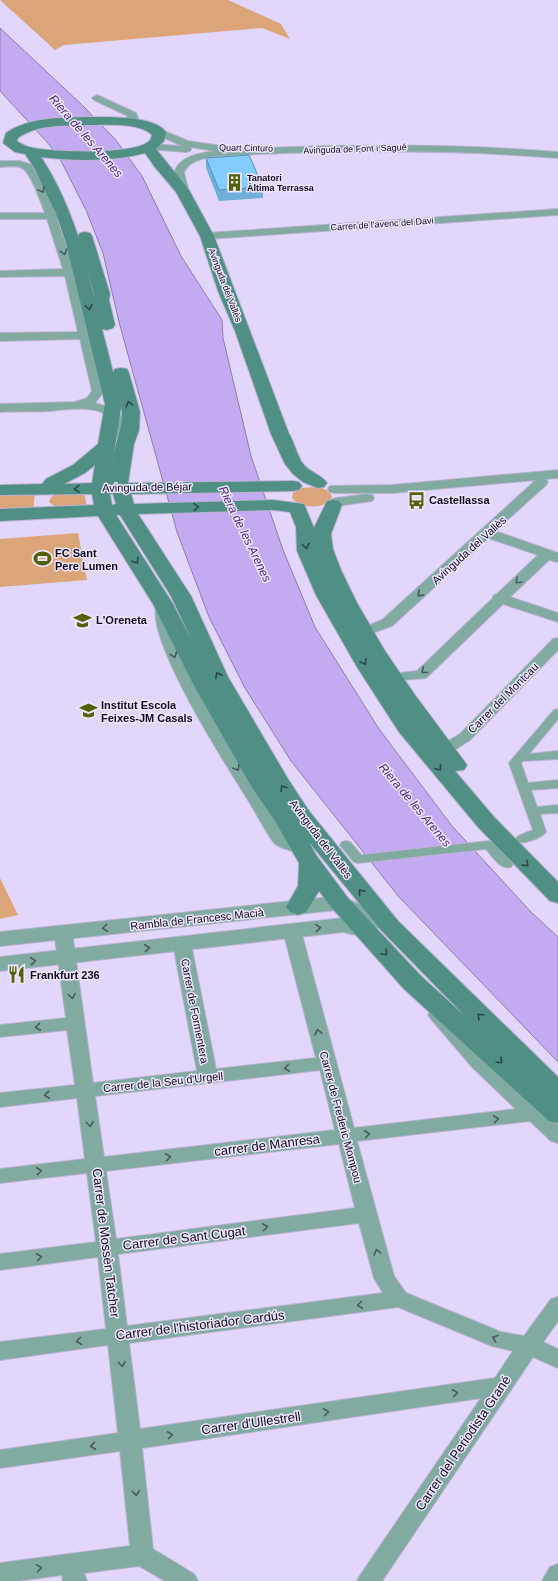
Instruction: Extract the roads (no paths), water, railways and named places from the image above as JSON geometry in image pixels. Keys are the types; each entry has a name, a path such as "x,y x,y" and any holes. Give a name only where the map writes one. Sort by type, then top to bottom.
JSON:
{"main road":[{"name":"Quart Cinturó","path":"9,139 32,126 86,121 125,123 150,128 159,132"},
{"path":"0,147 9,139 30,152 45,154 101,154 146,148 158,140 159,132"},
{"name":"Avinguda del Vallès","path":"146,148 182,190 207,236 280,434 286,442 293,463 298,469 331,495"},
{"name":"Avinguda del Vallès","path":"30,152 42,169 58,215 113,404 111,428 113,481 104,511 163,604 206,689 262,786 286,820 306,856 340,903 413,983 558,1114"},
{"name":"Avinguda del Vallès","path":"58,215 77,218 87,240 102,294 101,300 131,412 130,430 111,428"},
{"path":"56,514 43,503 49,486 79,469 111,428"},
{"name":"Avinguda del Vallès","path":"280,434 280,457 291,481"},
{"name":"Avinguda del Vallès","path":"113,481 126,510 181,596 218,677 280,785 300,815 390,926 558,1092"},
{"name":"Avinguda de Béjar","path":"8,490 113,481 158,487 266,485 291,481 331,495 320,510 273,506 157,508 56,514"},
{"path":"291,481 285,492 285,501 295,508 305,527 306,551 326,595 367,667 406,725 445,774 486,822 558,896"},
{"path":"331,495 332,512 325,524 322,539 331,568 362,627 424,722 450,746"},
{"path":"145,541 147,523 157,508"},
{"name":"Avinguda del Vallès","path":"0,515 56,514 94,520 105,524 118,533"},
{"path":"322,539 331,546 375,628 450,746 463,773 558,877"},
{"name":"Avinguda del Vallès","path":"298,907 310,886 306,856"}],"street":[{"path":"97,98 133,115 133,118 125,123"},
{"name":"Quart Cinturó","path":"159,132 186,144 212,148 336,149"},
{"name":"Quart Cinturó","path":"146,148 179,148 219,153"},
{"name":"Avinguda de Font i Sagué","path":"182,190 184,184 179,172 180,168 184,164 197,158 219,153 336,149 441,148 558,155"},
{"name":"Avinguda del Vallès","path":"0,164 20,164 28,167 58,215"},
{"name":"Carrer de l'avenc del Davi","path":"207,236 558,212"},
{"path":"0,216 58,215"},
{"name":"Avinguda del Vallès","path":"74,272 88,268 83,246 87,240"},
{"path":"0,274 74,272"},
{"name":"Avinguda del Vallès","path":"74,272 91,276 97,294 101,300"},
{"name":"Avinguda del Vallès","path":"74,272 84,335 98,391 101,395 111,428"},
{"path":"0,337 84,335"},
{"path":"0,408 50,407 80,404 94,399 98,391"},
{"path":"80,404 93,406 111,428"},
{"path":"50,407 71,410 98,419 111,428"},
{"path":"331,495 558,474"},
{"path":"331,495 372,497 558,481"},
{"name":"Avinguda del Vallès","path":"375,628 387,623 541,482"},
{"path":"487,533 552,556"},
{"path":"405,676 421,675 499,598 552,556"},
{"path":"499,598 558,618"},
{"name":"Carrer del Montcau","path":"450,746 465,737 555,649"},
{"path":"522,839 540,832 515,763 558,712"},
{"path":"544,728 558,727"},
{"path":"520,758 558,755"},
{"path":"524,787 558,784"},
{"path":"532,811 558,809"},
{"path":"346,845 358,859 489,846 507,864"},
{"path":"340,903 390,926"},
{"name":"Rambla de Francesc Macià","path":"0,939 340,903"},
{"name":"Rambla de Francesc Macià","path":"0,964 343,926 364,930"},
{"name":"Carrer de Frederic Mompou","path":"292,931 384,1278 399,1299"},
{"name":"Carrer de Mossèn Tatcher","path":"63,932 96,1165 132,1440 142,1555"},
{"name":"Carrer de Formentera","path":"182,944 208,1077"},
{"name":"Avinguda del Vallès","path":"413,983 446,1027 502,1085 558,1136"},
{"path":"0,1031 76,1023"},
{"name":"Carrer de la Seu d'Urgell","path":"0,1100 326,1063"},
{"name":"carrer de Manresa","path":"0,1176 534,1114"},
{"name":"Carrer de Sant Cugat","path":"0,1262 368,1214"},
{"path":"399,1299 499,1340 528,1345 558,1359"},
{"name":"Carrer de l'historiador Cardús","path":"0,1351 399,1299"},
{"name":"Carrer del Periodista Grané","path":"369,1581 502,1386 528,1345 558,1305"},
{"name":"Carrer d'Ullestrell","path":"0,1459 502,1386"},
{"path":"0,1573 72,1572 142,1555 186,1581"},
{"path":"554,1581 558,1574"}],"water":[{"name":"Riera de les Arenes","path":"0,28 81,104 115,139 142,176 181,256 222,320 223,338 251,456 283,550 315,627 379,729 452,826 531,912 558,937 558,1062 399,897 291,761 245,688 209,617 177,532 119,322 103,253 86,210 60,159 47,142 0,91"}],"place":[{"name":"Tanatori Àltima Terrassa","path":"234,183"},
{"name":"Castellassa","path":"416,500"},
{"name":"FC Sant Pere Lumen","path":"42,559"},
{"name":"L'Oreneta","path":"83,620"},
{"name":"Institut Escola Feixes-JM Casals","path":"88,711"},
{"name":"Frankfurt 236","path":"17,975"}]}
